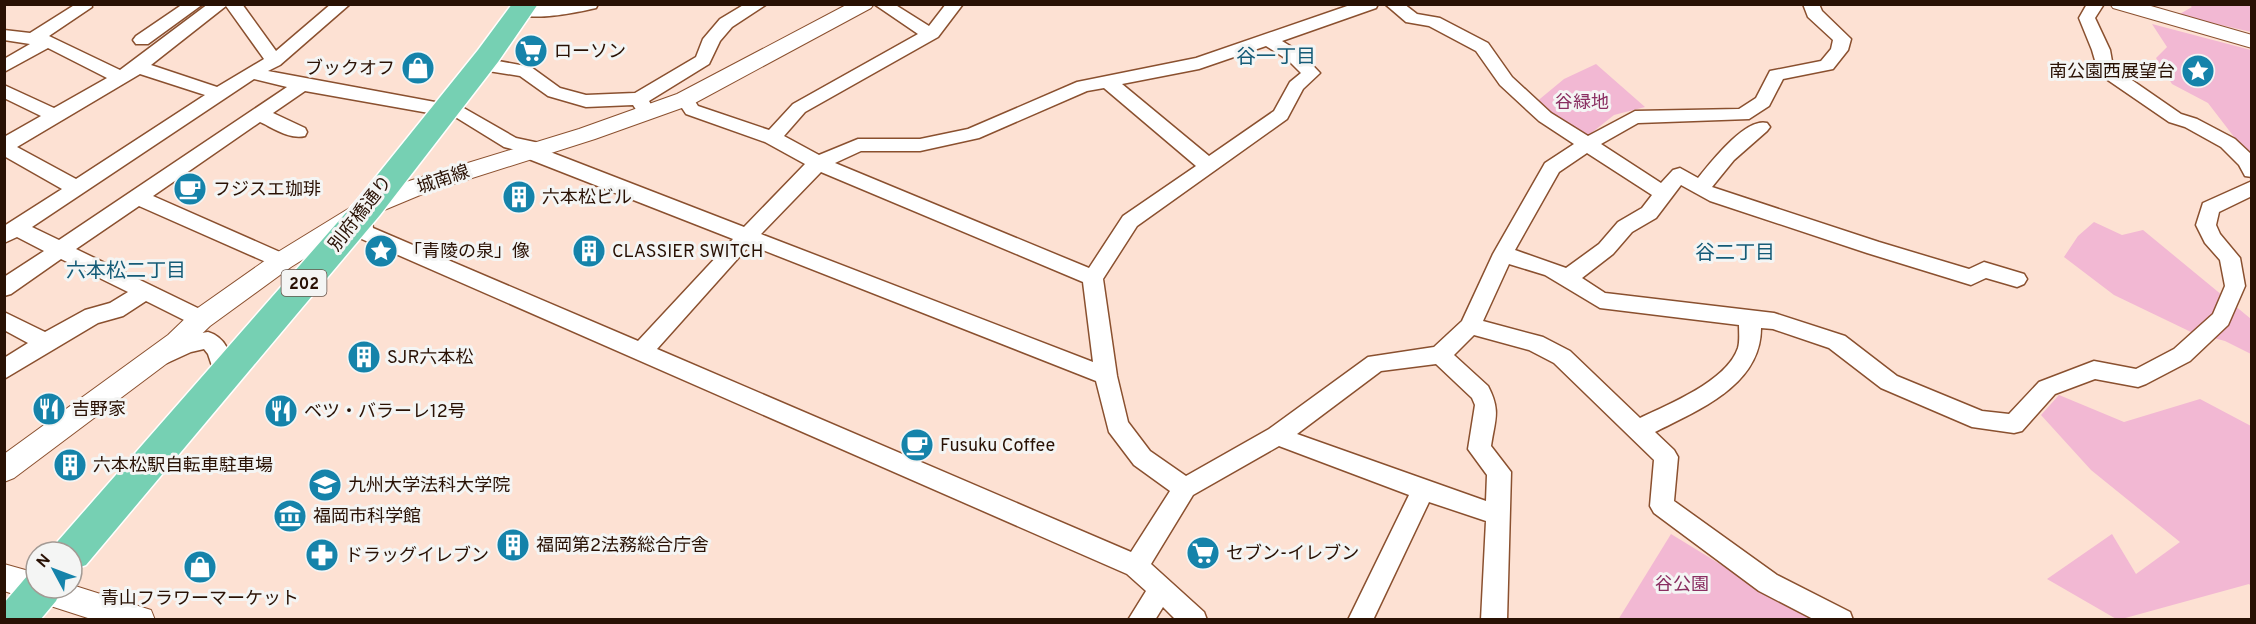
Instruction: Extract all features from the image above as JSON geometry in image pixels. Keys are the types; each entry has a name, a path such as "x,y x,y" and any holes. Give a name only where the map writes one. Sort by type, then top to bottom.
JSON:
{"highway":[{"name":"別府橋通り","path":"83,540 369,207 394,171 482,64 523,7"},
{"path":"15,620 32,600"}],"street":[{"path":"142,40 195,4"},
{"path":"76,188 4,147 138,67 219,4"},
{"path":"233,4 274,61"},
{"path":"523,7 554,11 590,4"},
{"path":"482,64 525,71 554,92 585,101 643,106 703,60 712,39 726,23 759,4"},
{"path":"882,4 930,34"},
{"path":"772,138 799,108 930,34 955,4"},
{"path":"642,351 746,237 818,163 858,145 920,145 972,134 1083,86 1199,63 1370,4"},
{"path":"1393,4 1412,18 1434,22 1482,47 1514,88 1545,117 1663,193"},
{"path":"1136,566 1185,488 1277,436 1376,363 1440,355 1470,326 1503,254 1552,168 1635,117 1743,115 1763,102 1776,75 1827,65 1839,50 1842,39 1814,13 1811,4"},
{"path":"2096,4 2087,18 2101,50 2105,70 2175,118 2191,123 2228,144 2246,161 2252,171"},
{"path":"2120,4 2217,34 2252,42"},
{"path":"4,67 84,7"},
{"path":"10,232 251,73 274,61 332,7"},
{"name":"城南線","path":"4,470 177,342 201,319 282,261 369,207 417,187 532,150 643,106 685,99 853,7"},
{"path":"4,35 40,40 120,77"},
{"path":"1185,488 1142,458 1118,425 1106,376 1093,278 1130,221 1281,115 1296,86 1311,73 1294,56 1268,40"},
{"path":"138,67 220,94"},
{"path":"251,73 302,85 465,114 511,143 746,237 1106,376"},
{"path":"1106,80 1208,166"},
{"path":"4,288 302,85"},
{"path":"4,91 55,116"},
{"path":"685,99 692,110 772,138 818,163 1093,278"},
{"path":"258,114 298,132"},
{"path":"1700,189 1727,155 1761,127"},
{"path":"1567,278 1606,249 1625,227 1649,213 1680,174 1700,189 1874,248 1971,276 1984,270 2017,279"},
{"path":"1503,254 1552,270 1600,300 1723,314 1750,320 1774,321 1837,342 1889,382 1980,420 2014,424 2047,388 2094,370 2138,378 2182,355 2222,319 2235,286 2230,258 2212,238 2206,225 2210,208 2252,188"},
{"path":"137,197 282,261"},
{"path":"369,207 362,222 364,232 1136,566 1195,620"},
{"path":"10,232 61,250 201,319"},
{"path":"4,370 45,342 92,316 116,310 145,291"},
{"path":"4,320 45,342"},
{"path":"1636,430 1694,401 1726,380 1748,351 1750,320"},
{"path":"1470,326 1535,343 1562,357 1666,457 1662,506 1768,583 1841,620"},
{"path":"150,362 187,344 208,340 218,350 225,375"},
{"path":"1440,355 1480,392 1486,405 1479,449 1499,472 1494,620"},
{"path":"1277,436 1423,490 1498,514"},
{"path":"1360,620 1423,490"},
{"path":"4,577 24,583"},
{"path":"1140,620 1162,588"},
{"path":"76,600 140,620"}],"green space":[{"path":"2189,5 2251,5 2251,32 2178,15 2192,7"},
{"path":"2152,24 2251,50 2251,159 2208,103 2172,84 2156,58 2167,47"},
{"name":"谷緑地","path":"1596,64 1645,107 1614,115 1585,138 1535,103 1564,79"},
{"path":"2094,222 2122,235 2143,230 2251,319 2251,354 2225,341 2191,332 2114,295 2064,257 2078,236"},
{"path":"2059,395 2124,422 2200,399 2251,426 2251,586 2249,584 2118,620 2047,579 2112,534 2136,574 2180,542 2091,470 2041,415"},
{"name":"谷公園","path":"1671,534 1810,619 1618,620"}],"place":[{"name":"ローソン","path":"531,51"},
{"name":"ブックオフ","path":"418,68"},
{"name":"南公園西展望台","path":"2198,71"},
{"name":"フジスエ珈琲","path":"190,189"},
{"name":"六本松ビル","path":"519,197"},
{"name":"「青陵の泉」像","path":"381,251"},
{"name":"CLASSIER SWITCH","path":"589,251"},
{"name":"SJR六本松","path":"364,357"},
{"name":"吉野家","path":"49,409"},
{"name":"ベツ・バラーレ12号","path":"281,411"},
{"name":"Fusuku Coffee","path":"917,445"},
{"name":"六本松駅自転車駐車場","path":"70,465"},
{"name":"九州大学法科大学院","path":"325,485"},
{"name":"福岡市科学館","path":"290,516"},
{"name":"福岡第2法務総合庁舎","path":"513,545"},
{"name":"セブン-イレブン","path":"1203,553"},
{"name":"ドラッグイレブン","path":"322,555"},
{"name":"青山フラワーマーケット","path":"200,567"}],"district":[{"name":"谷一丁目","path":"1276,56"},
{"name":"谷二丁目","path":"1735,252"},
{"name":"六本松二丁目","path":"126,270"}]}
